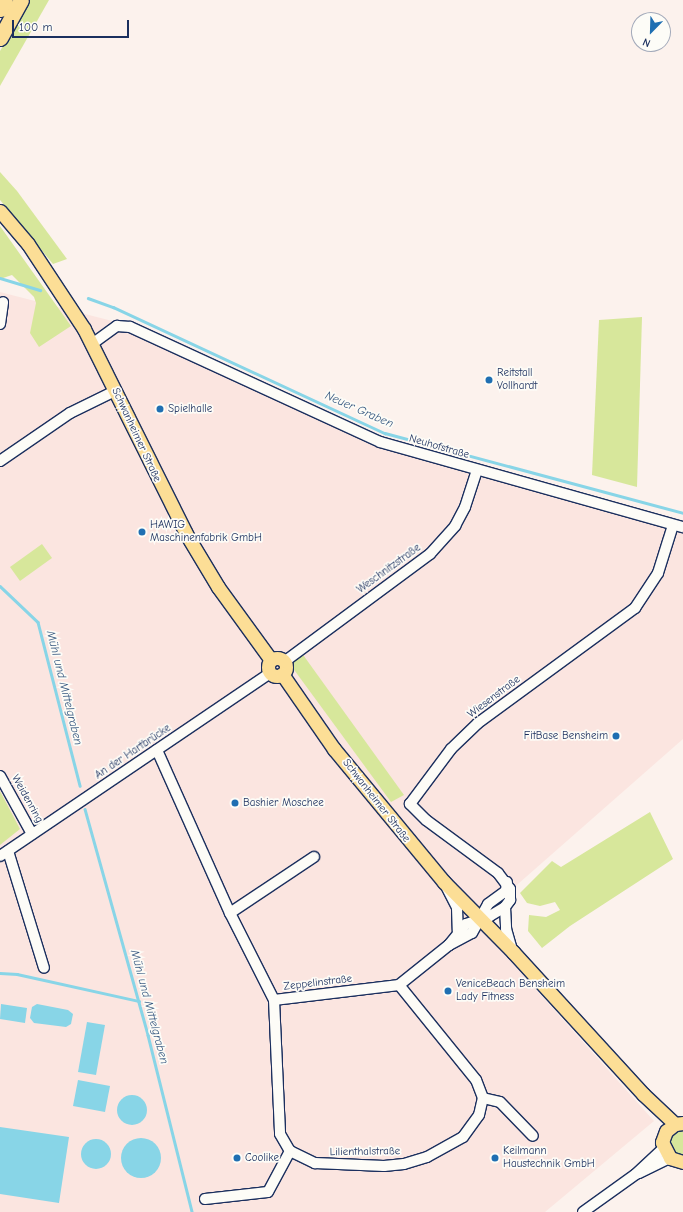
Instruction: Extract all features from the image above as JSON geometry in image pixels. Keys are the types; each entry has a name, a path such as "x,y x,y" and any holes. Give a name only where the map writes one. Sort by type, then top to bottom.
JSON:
{"highway":[{"path":"0,9 5,0"},
{"path":"0,38 21,0"}],"main road":[{"name":"Schwanheimer Straße","path":"0,212 55,283 92,344 153,473 189,539 218,587 277,667 334,749 444,882 513,952 643,1094 675,1126"},
{"path":"675,1126 666,1153 683,1162"}],"street":[{"path":"0,324 4,302"},
{"name":"Neuhofstraße","path":"92,344 117,326 130,327 380,442 678,526"},
{"path":"0,461 70,413 115,391"},
{"name":"Weschnitzstraße","path":"277,667 430,554 454,526 465,507 477,470"},
{"name":"Wiesenstraße","path":"507,882 498,873 426,820 410,804 452,749 478,723 635,608 658,573 678,526"},
{"name":"An der Hartbrücke","path":"44,968 4,853 277,667"},
{"name":"Zeppelinstraße","path":"157,750 230,913 274,1000 399,985"},
{"name":"Weidenring","path":"0,776 32,834"},
{"path":"230,913 314,857"},
{"path":"444,882 457,908 458,931"},
{"path":"449,945 458,931 466,924 481,920 505,907 512,895 507,882"},
{"path":"507,882 506,891 488,904 481,920 472,933 449,945 399,985 476,1080 483,1098 500,1102 533,1136"},
{"path":"505,907 506,929 513,952"},
{"path":"205,1199 268,1192 290,1151 280,1134 274,1000"},
{"name":"Lilienthalstraße","path":"290,1151 304,1160 320,1164 404,1164 427,1157 463,1137 479,1115 483,1098"},
{"path":"583,1212 666,1153"}],"shaded area":[{"path":"0,292 120,323 379,446 683,528 683,739 510,891 487,935 654,1121 545,1212 0,1212"}],"green space":[{"path":"30,0 49,0 0,86 0,51"},
{"path":"0,172 17,191 67,259 53,264 0,200"},
{"path":"0,226 71,326 39,347 30,333 36,303 34,297 12,275 0,279"},
{"path":"642,317 637,487 592,475 599,320"},
{"path":"42,544 52,558 20,581 10,567"},
{"path":"301,652 404,795 391,802 292,667 292,661"},
{"path":"0,791 20,829 0,845"},
{"path":"650,812 673,859 570,926 542,948 528,931 529,915 546,917 560,910 555,902 540,906 527,903 520,893 552,861 561,867"},
{"path":"683,1129 683,1157 669,1150 668,1136 675,1130"}],"water":[{"path":"1,1004 27,1008 25,1023 0,1019"},
{"path":"37,1004 68,1010 73,1014 71,1024 66,1027 34,1023 30,1018 32,1007"},
{"path":"87,1022 105,1025 96,1075 78,1072"},
{"path":"78,1080 110,1086 105,1112 73,1106"},
{"path":"132,1095 143,1099 147,1110 143,1121 132,1125 121,1121 117,1110 121,1099"},
{"path":"0,1127 69,1137 59,1203 0,1194"},
{"path":"141,1138 149,1140 155,1144 159,1150 161,1158 159,1166 155,1172 149,1176 141,1178 133,1176 127,1172 123,1166 121,1158 123,1150 127,1144 133,1140"},
{"path":"96,1139 107,1143 111,1154 107,1165 96,1169 85,1165 81,1154 85,1143"}],"waterway":[{"name":"Neuer Graben","path":"0,278 40,290"},
{"name":"Neuer Graben","path":"88,298 113,307 385,433 683,513"},
{"name":"Mühl und Mittelgraben","path":"0,586 38,622 80,786"},
{"name":"Mühl und Mittelgraben","path":"85,809 148,1035 192,1212"},
{"path":"0,973 17,974 139,1001"}],"place":[{"name":"Reitstall Vollhardt","path":"489,380"},
{"name":"Spielhalle","path":"160,409"},
{"name":"HAWIG Maschinenfabrik GmbH","path":"142,532"},
{"name":"FitBase Bensheim","path":"616,736"},
{"name":"Bashier Moschee","path":"235,803"},
{"name":"VeniceBeach Bensheim Lady Fitness","path":"448,991"},
{"name":"Coolike","path":"237,1158"},
{"name":"Keilmann Haustechnik GmbH","path":"495,1158"}]}
